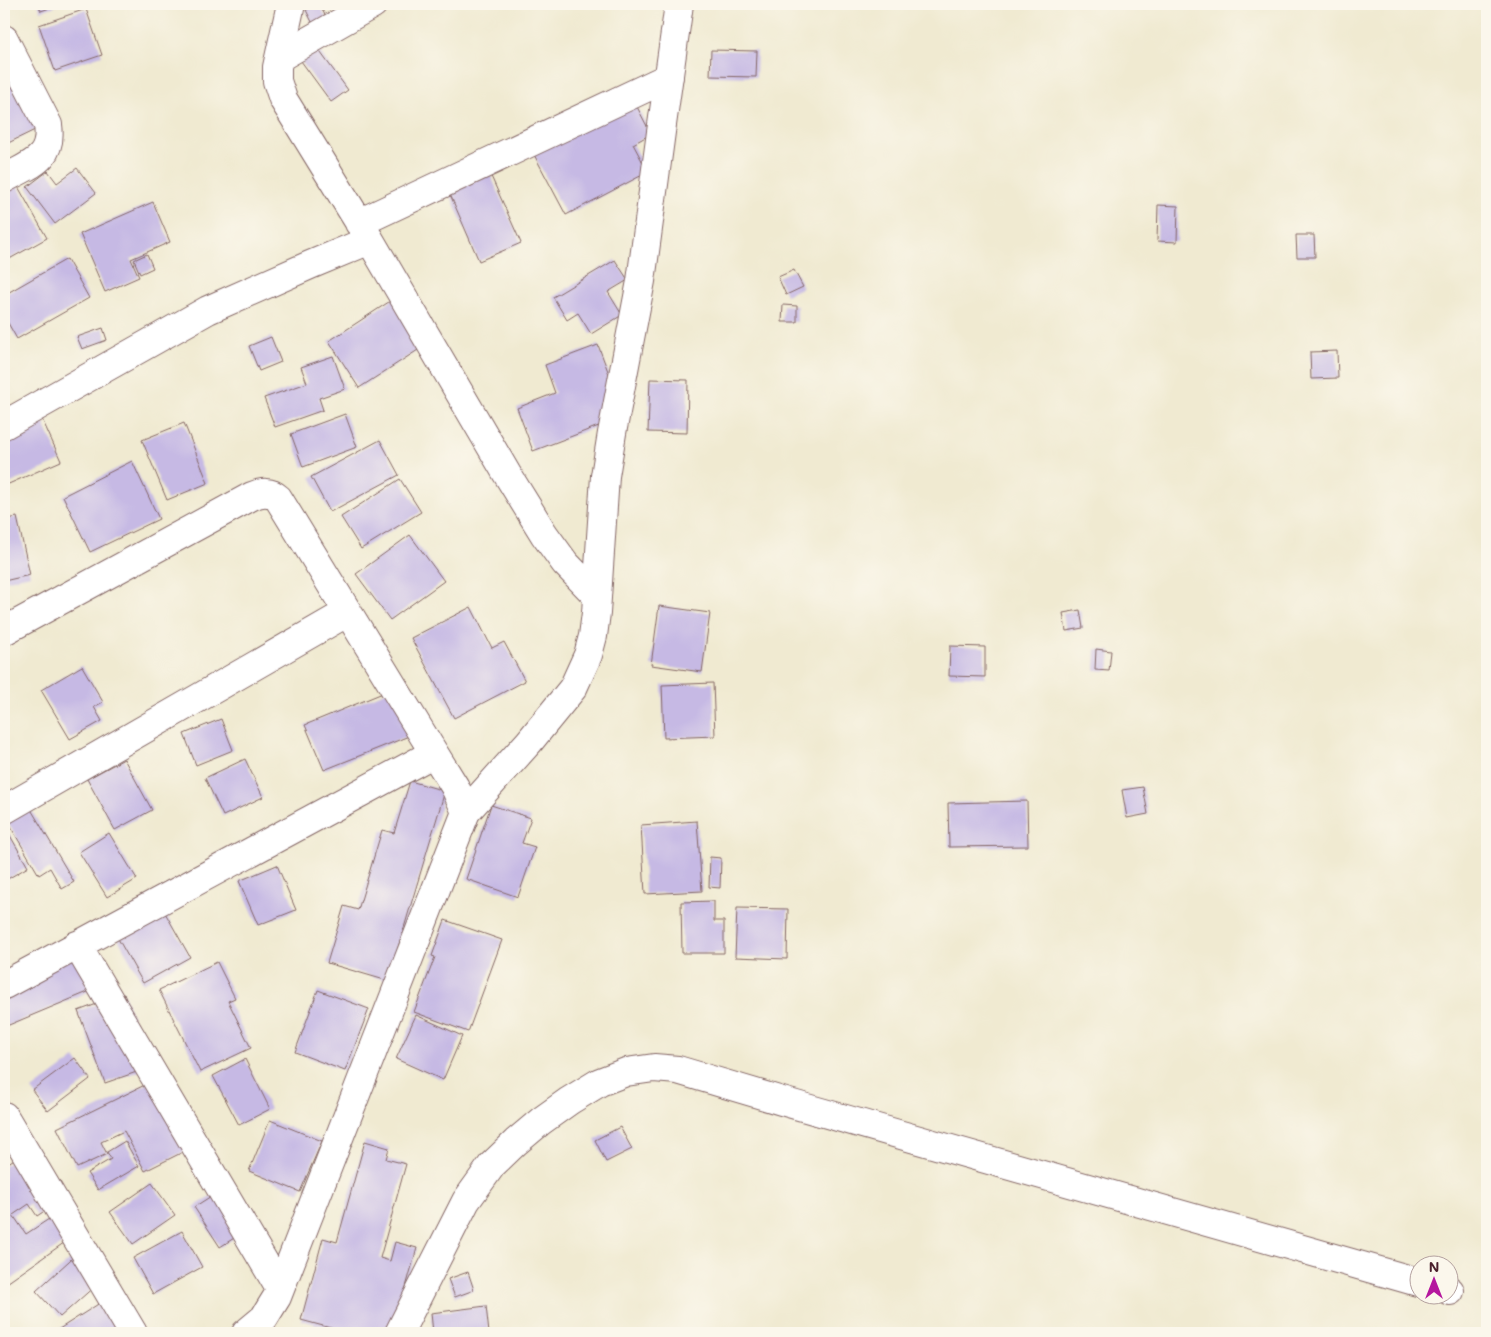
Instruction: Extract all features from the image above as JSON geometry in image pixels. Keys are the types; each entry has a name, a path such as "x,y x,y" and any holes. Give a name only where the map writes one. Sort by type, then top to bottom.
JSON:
{"street":[{"path":"291,4 278,67 278,81 283,99 544,534 565,563 597,596"},
{"path":"280,57 373,4"},
{"path":"246,1333 254,1328 267,1314 278,1297 466,812 529,742 573,688 591,646 597,596 605,476 642,281 679,4"},
{"path":"4,39 48,124 50,135 48,145 39,158 4,179"},
{"path":"5,422 208,310 310,265 364,232 669,77"},
{"path":"4,631 252,496 258,493 274,494 455,787 466,812"},
{"path":"4,810 348,612"},
{"path":"4,985 434,753"},
{"path":"78,946 280,1289"},
{"path":"399,1333 466,1201 492,1165 541,1122 600,1082 626,1072 654,1068 678,1070 782,1102 1408,1279"},
{"path":"4,1116 132,1333"}],"building":[{"path":"38,4 61,4 41,11"},
{"path":"319,4 338,39 324,46 306,10"},
{"path":"86,9 102,55 55,71 39,25"},
{"path":"318,49 348,90 331,102 301,61"},
{"path":"711,50 757,51 756,77 710,76"},
{"path":"4,64 39,128 4,145"},
{"path":"633,99 651,134 633,144 648,172 566,215 530,147"},
{"path":"77,168 96,193 55,224 27,187 48,171 57,183"},
{"path":"490,174 521,243 479,261 449,192"},
{"path":"16,183 47,238 4,262 4,189"},
{"path":"153,202 170,242 131,259 139,277 105,292 80,234"},
{"path":"1158,205 1178,206 1177,242 1157,241"},
{"path":"1296,235 1314,235 1315,257 1297,257"},
{"path":"147,254 153,268 140,274 134,260"},
{"path":"67,259 89,298 17,339 4,316 4,295"},
{"path":"615,260 628,280 608,292 622,315 591,334 578,313 567,320 553,297"},
{"path":"794,270 803,287 786,295 778,277"},
{"path":"401,294 432,341 359,388 329,341"},
{"path":"783,305 797,306 797,322 782,322"},
{"path":"103,328 107,340 82,349 77,337"},
{"path":"271,337 281,362 259,371 249,346"},
{"path":"598,345 625,416 533,451 517,408 555,393 545,365"},
{"path":"1337,351 1338,378 1311,379 1310,352"},
{"path":"333,356 345,389 319,398 323,410 275,427 264,398 307,383 301,367"},
{"path":"650,379 688,380 687,433 648,432"},
{"path":"345,414 357,447 303,467 291,434"},
{"path":"42,419 61,461 4,486 4,436"},
{"path":"184,423 208,483 167,500 142,440"},
{"path":"380,440 399,475 330,512 311,477"},
{"path":"132,461 159,519 90,552 63,496"},
{"path":"400,479 421,512 361,549 341,517"},
{"path":"17,517 30,575 4,581 4,520"},
{"path":"410,535 444,581 390,620 356,574"},
{"path":"659,606 710,613 702,672 651,665"},
{"path":"471,607 492,648 504,642 525,681 454,718 411,638"},
{"path":"1080,610 1083,628 1066,631 1063,613"},
{"path":"950,646 985,647 985,677 949,676"},
{"path":"1096,649 1111,651 1109,671 1095,670"},
{"path":"82,666 103,702 94,707 102,721 70,739 41,690"},
{"path":"713,683 715,736 664,738 662,685"},
{"path":"395,688 414,734 324,770 305,725"},
{"path":"221,719 233,750 196,765 184,734"},
{"path":"124,759 152,810 115,830 87,779"},
{"path":"245,759 263,797 223,816 205,778"},
{"path":"410,781 445,791 388,981 327,963 344,906 358,910 382,830 394,833"},
{"path":"1143,787 1148,814 1127,818 1122,790"},
{"path":"1027,801 1028,846 949,847 948,803"},
{"path":"491,805 531,818 522,843 535,847 518,897 466,879"},
{"path":"29,806 74,882 62,889 50,868 39,875 6,819"},
{"path":"697,821 702,891 645,894 641,825"},
{"path":"4,825 28,867 4,881"},
{"path":"109,833 137,879 107,897 79,852"},
{"path":"710,857 721,858 720,888 709,887"},
{"path":"277,865 296,910 258,925 239,881"},
{"path":"714,901 714,921 724,921 724,953 682,953 681,902"},
{"path":"159,902 190,957 143,983 112,928"},
{"path":"737,908 788,909 787,959 735,957"},
{"path":"445,920 502,940 468,1032 414,1012 435,957 432,956"},
{"path":"91,946 107,984 4,1027 4,983"},
{"path":"217,962 235,998 228,1001 251,1048 200,1072 159,990"},
{"path":"318,990 369,1009 345,1071 295,1052"},
{"path":"124,994 151,1067 105,1083 78,1011"},
{"path":"416,1015 462,1036 443,1080 396,1059"},
{"path":"75,1058 90,1079 48,1111 32,1090"},
{"path":"245,1059 270,1109 239,1125 213,1076"},
{"path":"159,1078 193,1147 145,1171 124,1131 101,1142 107,1154 77,1168 57,1128"},
{"path":"270,1120 322,1141 300,1192 249,1171"},
{"path":"620,1127 632,1149 606,1162 595,1140"},
{"path":"125,1141 139,1166 98,1190 87,1173 111,1159 107,1152"},
{"path":"365,1141 389,1148 386,1159 406,1164 380,1258 390,1261 395,1242 417,1248 393,1333 349,1333 301,1320 323,1238 337,1242"},
{"path":"20,1155 55,1204 37,1216 29,1204 13,1215 26,1234 52,1217 68,1240 4,1285 4,1166"},
{"path":"152,1183 175,1215 133,1244 110,1212"},
{"path":"227,1186 253,1226 220,1247 194,1207"},
{"path":"182,1231 202,1267 153,1294 133,1258"},
{"path":"80,1251 105,1277 60,1317 36,1291"},
{"path":"468,1272 474,1290 455,1297 448,1279"},
{"path":"114,1294 139,1333 57,1333 56,1331"},
{"path":"486,1306 489,1333 433,1333 431,1313"}]}
